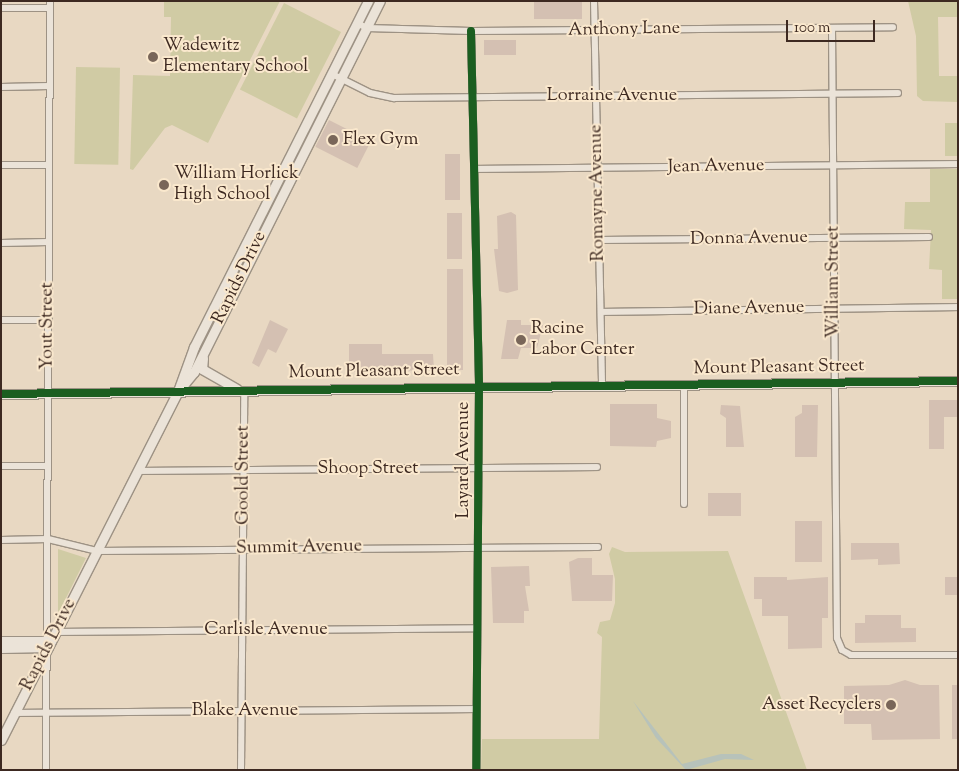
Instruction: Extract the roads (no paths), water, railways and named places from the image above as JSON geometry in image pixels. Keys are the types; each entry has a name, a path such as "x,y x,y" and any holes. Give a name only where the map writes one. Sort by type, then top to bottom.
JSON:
{"street":[{"name":"Rapids Drive","path":"178,391 194,347 368,1"},
{"name":"Rapids Drive","path":"1,740 178,391 203,352 380,1"},
{"name":"Romayne Avenue","path":"594,1 602,384"},
{"path":"1,8 50,5"},
{"name":"Yout Street","path":"46,770 49,643 48,242 50,5"},
{"name":"Anthony Lane","path":"358,23 367,28 471,31 893,27"},
{"name":"William Street","path":"832,28 837,638 846,654 958,655"},
{"name":"Layard Avenue","path":"471,31 479,385 476,770"},
{"name":"Lorraine Avenue","path":"332,74 386,97 898,93"},
{"path":"1,87 49,86"},
{"name":"Jean Avenue","path":"474,169 958,164"},
{"path":"1,165 49,165"},
{"name":"Donna Avenue","path":"599,240 928,237"},
{"path":"1,242 48,242"},
{"name":"Diane Avenue","path":"601,312 958,307"},
{"path":"1,320 48,320"},
{"path":"203,352 202,369 241,390"},
{"name":"Mount Pleasant Street","path":"1,394 479,385 958,381"},
{"path":"684,384 684,504"},
{"name":"Goold Street","path":"241,390 244,470 241,770"},
{"path":"1,466 48,466"},
{"name":"Shoop Street","path":"138,471 597,467"},
{"name":"Summit Avenue","path":"1,540 48,539 97,551 479,546 598,547"},
{"name":"Carlisle Avenue","path":"56,632 477,628"},
{"path":"1,641 49,643"},
{"path":"1,648 49,643"},
{"name":"Blake Avenue","path":"14,714 476,710"}],"place":[{"name":"Wadewitz Elementary School","path":"153,57"},
{"name":"Flex Gym","path":"333,140"},
{"name":"William Horlick High School","path":"164,185"},
{"name":"Racine Labor Center","path":"521,340"},
{"name":"Asset Recyclers","path":"891,705"}]}
